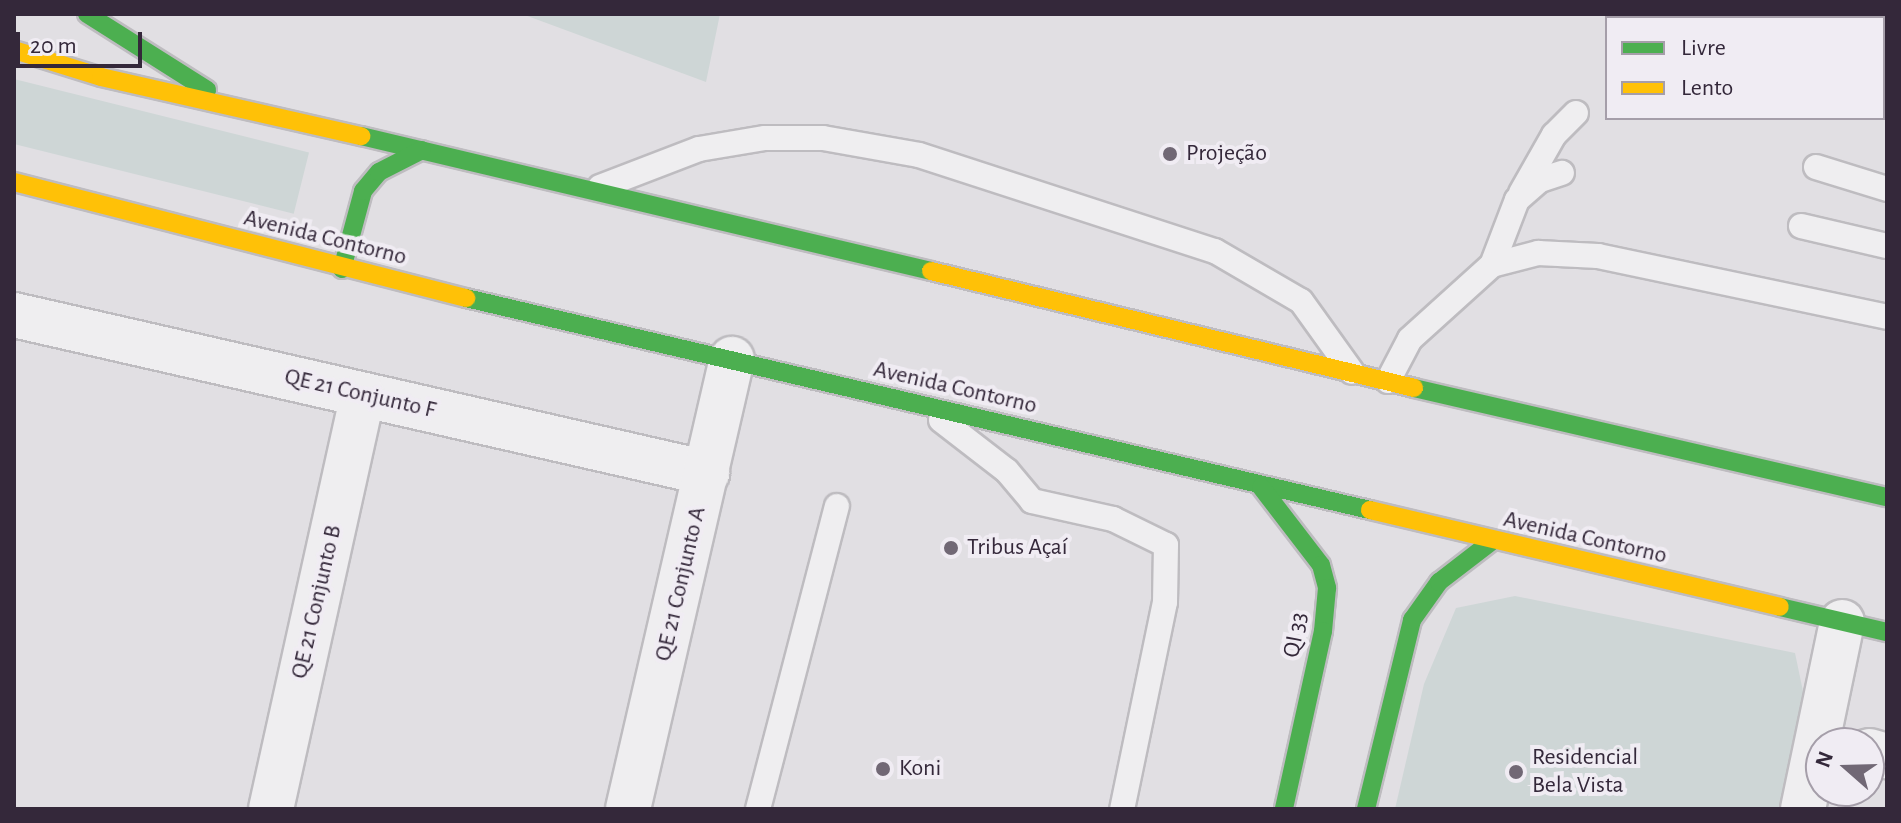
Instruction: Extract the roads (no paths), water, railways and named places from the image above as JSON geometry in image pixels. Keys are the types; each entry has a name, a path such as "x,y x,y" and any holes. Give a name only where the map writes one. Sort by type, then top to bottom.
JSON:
{"main road":[{"path":"87,14 236,108"},
{"path":"14,50 236,108 596,189 1353,374 1887,497"},
{"path":"342,269 363,191 379,172 422,150"},
{"name":"Avenida Contorno","path":"14,182 342,269 1887,632"},
{"name":"QI 33","path":"1261,487 1321,565 1327,588 1323,631 1284,809"},
{"path":"1366,809 1412,620 1439,582 1492,541"}],"street":[{"name":"QE 21 Conjunto F","path":"16,324 363,395 707,473"},
{"name":"QE 21 Conjunto A","path":"628,809 732,359"},
{"name":"QE 21 Conjunto B","path":"271,809 363,395"},
{"path":"1829,727 1842,622"}],"lane":[{"path":"1388,381 1410,339 1492,265 1517,200 1540,156 1576,113"},
{"path":"596,189 699,149 765,138 823,138 919,155 1215,251 1301,301 1353,374"},
{"path":"1816,167 1887,189"},
{"path":"1517,200 1540,180 1562,173"},
{"path":"1801,226 1887,246"},
{"path":"1492,265 1538,253 1598,256 1887,317"},
{"path":"892,398 924,408 962,433 1032,501 1113,519 1166,545 1165,602 1122,809"},
{"path":"758,809 837,506"}],"place":[{"name":"Projeção","path":"1170,154"},
{"name":"Tribus Açaí","path":"951,548"},
{"name":"Koni","path":"883,769"},
{"name":"Residencial Bela Vista","path":"1516,772"}]}
